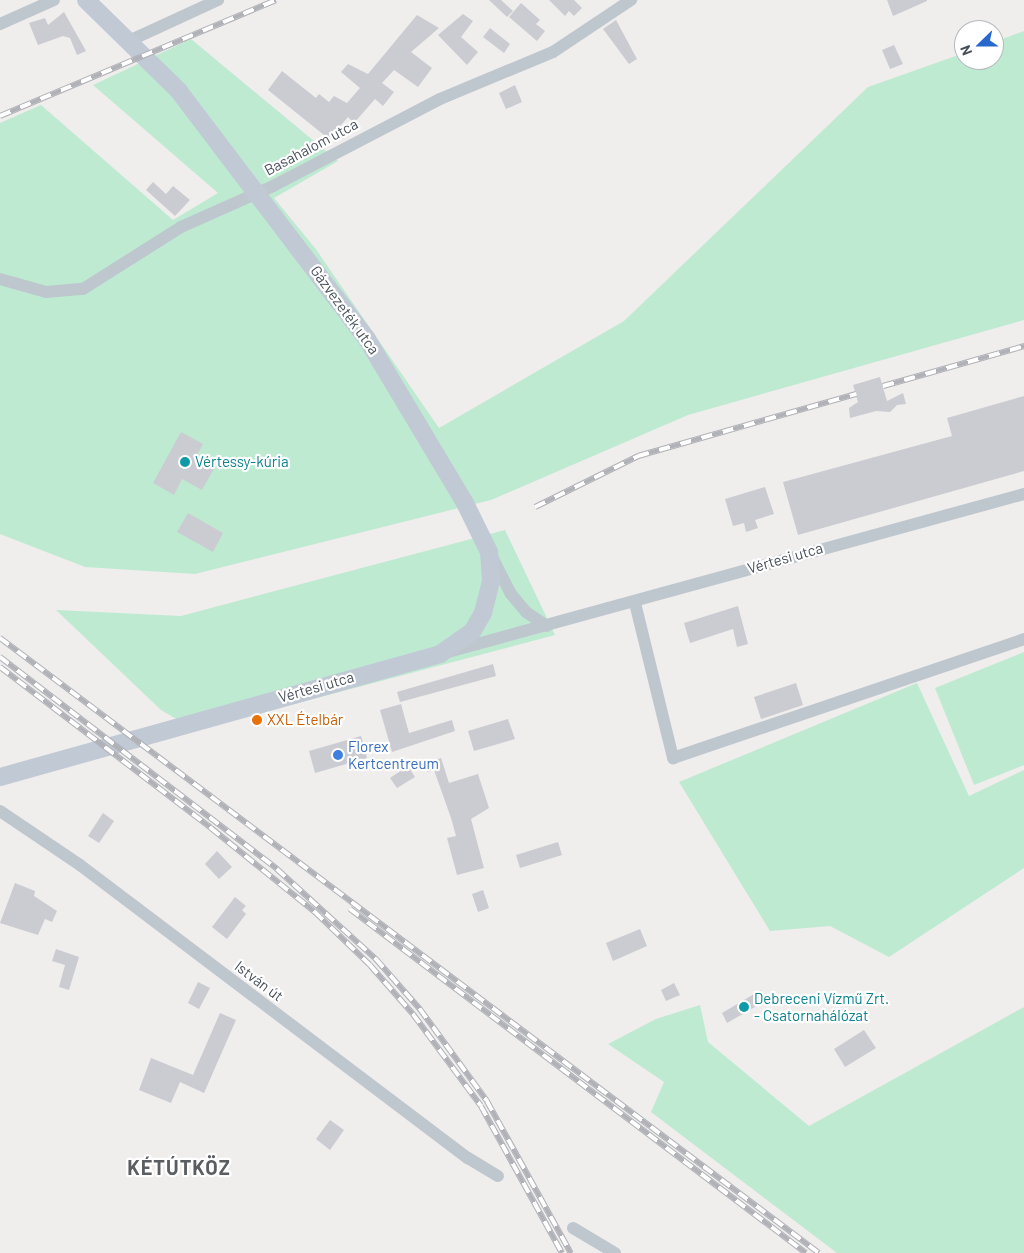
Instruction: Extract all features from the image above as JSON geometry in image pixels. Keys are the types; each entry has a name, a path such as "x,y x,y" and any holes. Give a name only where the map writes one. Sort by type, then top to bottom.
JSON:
{"street":[{"path":"0,24 54,0"},
{"name":"Gázvezeték utca","path":"86,0 131,40 168,78 258,192 407,400 490,552 491,580 483,613 460,644 440,654"},
{"path":"131,40 218,0"},
{"name":"Basahalom utca","path":"0,279 46,292 83,289 181,227 258,192 440,99 553,52 631,0"},
{"name":"Vértesi utca","path":"0,777 1024,494"},
{"path":"490,552 511,594 526,612 547,626"},
{"path":"635,602 673,758 1024,639"},
{"name":"István út","path":"0,811 80,865 468,1158 498,1176"},
{"path":"573,1228 615,1253"}],"green space":[{"path":"1024,31 1024,320 688,415 491,500 195,574 85,567 0,534 0,123 41,105 173,220 218,193 93,85 191,39 338,161 274,198 315,248 439,428 624,321 868,87 954,57 954,70 1004,70 1004,38"},
{"path":"505,530 555,635 195,730 161,710 56,610 181,616"},
{"path":"1024,652 1024,765 974,785 935,688"},
{"path":"917,683 969,796 1024,770 1024,868 889,957 830,926 770,931 679,782"},
{"path":"700,1005 708,1042 809,1126 1024,1007 1024,1253 837,1253 651,1112 664,1082 608,1044 656,1019"}],"building":[{"path":"489,0 501,0 513,11 507,17"},
{"path":"549,0 574,0 582,8 574,16 569,11 565,16"},
{"path":"887,0 927,0 927,1 893,16"},
{"path":"521,3 540,20 536,24 545,31 537,41 509,17"},
{"path":"64,12 86,51 77,55 70,38 63,36 38,45 29,23 45,18 48,25"},
{"path":"463,14 473,21 461,37 478,52 467,65 438,35"},
{"path":"417,15 439,28 411,52 432,68 418,87 394,70 382,83 394,92 383,106 375,99 354,123 348,117 329,139 268,90 282,71 316,98 319,94 329,102 334,96 347,103 360,88 341,72 348,64 368,74"},
{"path":"616,20 637,59 629,64 603,29"},
{"path":"490,28 510,44 504,53 483,37"},
{"path":"894,45 903,64 890,69 882,50"},
{"path":"515,85 522,102 506,109 499,93"},
{"path":"153,182 166,194 173,186 190,200 175,216 146,190"},
{"path":"880,377 887,401 903,393 906,404 897,405 890,412 876,411 850,418 849,408 858,402 853,385"},
{"path":"1024,396 1024,471 798,535 783,482 952,436 947,418"},
{"name":"Vértessy-kúria","path":"181,432 203,444 196,457 215,467 202,490 182,479 174,495 153,483"},
{"path":"765,487 774,514 755,520 758,528 746,532 744,523 733,526 725,499"},
{"path":"188,513 223,533 213,552 177,532"},
{"path":"738,606 748,644 737,647 733,629 690,643 684,623"},
{"path":"493,664 496,676 400,702 397,692"},
{"path":"796,683 803,705 761,719 754,697"},
{"path":"401,704 409,733 452,720 455,731 392,752 380,710"},
{"path":"508,719 515,739 474,751 468,731"},
{"name":"Florex Kertcentreum","path":"361,736 367,758 315,773 309,751"},
{"path":"441,758 449,783 478,774 489,808 471,819 484,868 457,875 447,838 456,836 451,818 434,770 427,772 425,763"},
{"path":"408,766 415,777 397,788 390,778"},
{"path":"103,813 114,821 99,843 88,836"},
{"path":"558,842 562,855 520,868 516,855"},
{"path":"217,851 232,867 219,879 205,864"},
{"path":"15,883 35,891 34,896 57,911 52,922 45,919 38,935 0,923"},
{"path":"483,890 489,908 478,912 472,894"},
{"path":"235,897 246,906 242,910 246,914 227,939 212,927"},
{"path":"640,929 647,946 613,961 606,943"},
{"path":"56,949 79,957 69,990 59,987 65,965 52,961"},
{"path":"198,982 210,988 199,1009 188,1003"},
{"path":"674,983 680,995 666,1001 661,990"},
{"name":"Debreceni Vízmű Zrt. - Csatornahálózat","path":"761,990 767,1000 727,1023 722,1013"},
{"path":"220,1013 236,1020 204,1093 180,1082 171,1103 139,1090 151,1058 193,1075"},
{"path":"864,1030 876,1048 845,1067 834,1049"},
{"path":"330,1120 344,1130 330,1150 316,1139"}],"railway":[{"path":"0,116 276,0"},
{"path":"883,386 1024,346"},
{"path":"535,507 638,456 856,394"},
{"path":"0,638 819,1253"},
{"path":"0,657 277,869 376,959 420,1009 487,1101 571,1253"},
{"path":"0,667 211,828 315,912 370,965 413,1014 481,1106 562,1253"},
{"path":"350,909 806,1253"}],"place":[{"name":"Vértessy-kúria","path":"185,462"},
{"name":"XXL Ételbár","path":"257,720"},
{"name":"Florex Kertcentreum","path":"338,755"},
{"name":"Debreceni Vízmű Zrt. - Csatornahálózat","path":"744,1007"}],"district":[{"name":"KÉTÚTKÖZ","path":"179,1167"}]}
